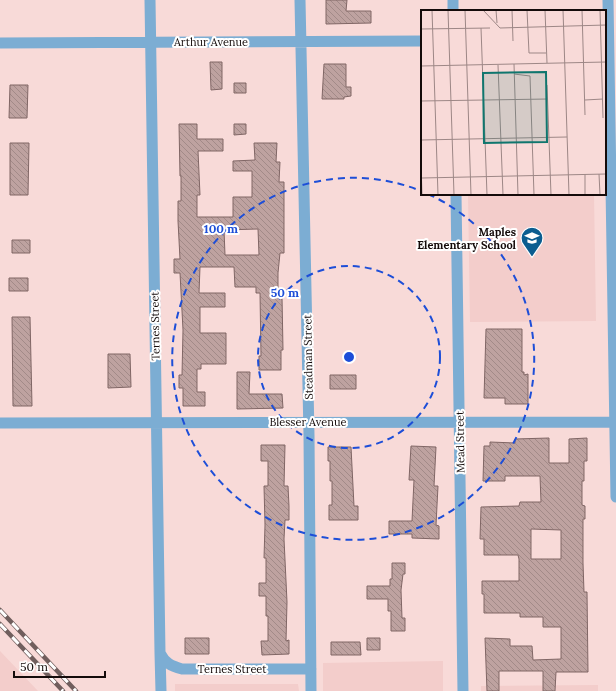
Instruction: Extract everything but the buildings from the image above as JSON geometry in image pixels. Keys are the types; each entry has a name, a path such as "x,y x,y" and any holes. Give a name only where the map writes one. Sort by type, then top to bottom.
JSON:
{"street":[{"name":"Ternes Street","path":"150,0 160,691"},
{"name":"Steadman Street","path":"300,0 309,422 311,691"},
{"path":"608,0 610,41 616,497"},
{"name":"Arthur Avenue","path":"0,43 421,41"},
{"name":"Mead Street","path":"456,195 463,691"},
{"name":"Blesser Avenue","path":"0,423 616,422"},
{"name":"Ternes Street","path":"160,653 164,661 172,666 182,669 310,670"}],"shaded area":[{"name":"Maples Elementary School","path":"468,195 594,195 596,321 470,322"},
{"path":"0,651 38,691 0,691"},
{"path":"443,661 443,691 323,691 323,663"},
{"path":"175,684 298,684 299,691 175,691"},
{"path":"598,685 598,691 481,691 481,686"}],"railway":[{"path":"0,610 76,691"},
{"path":"0,624 63,691"}],"place":[{"name":"Maples Elementary School","path":"532,258"}]}
